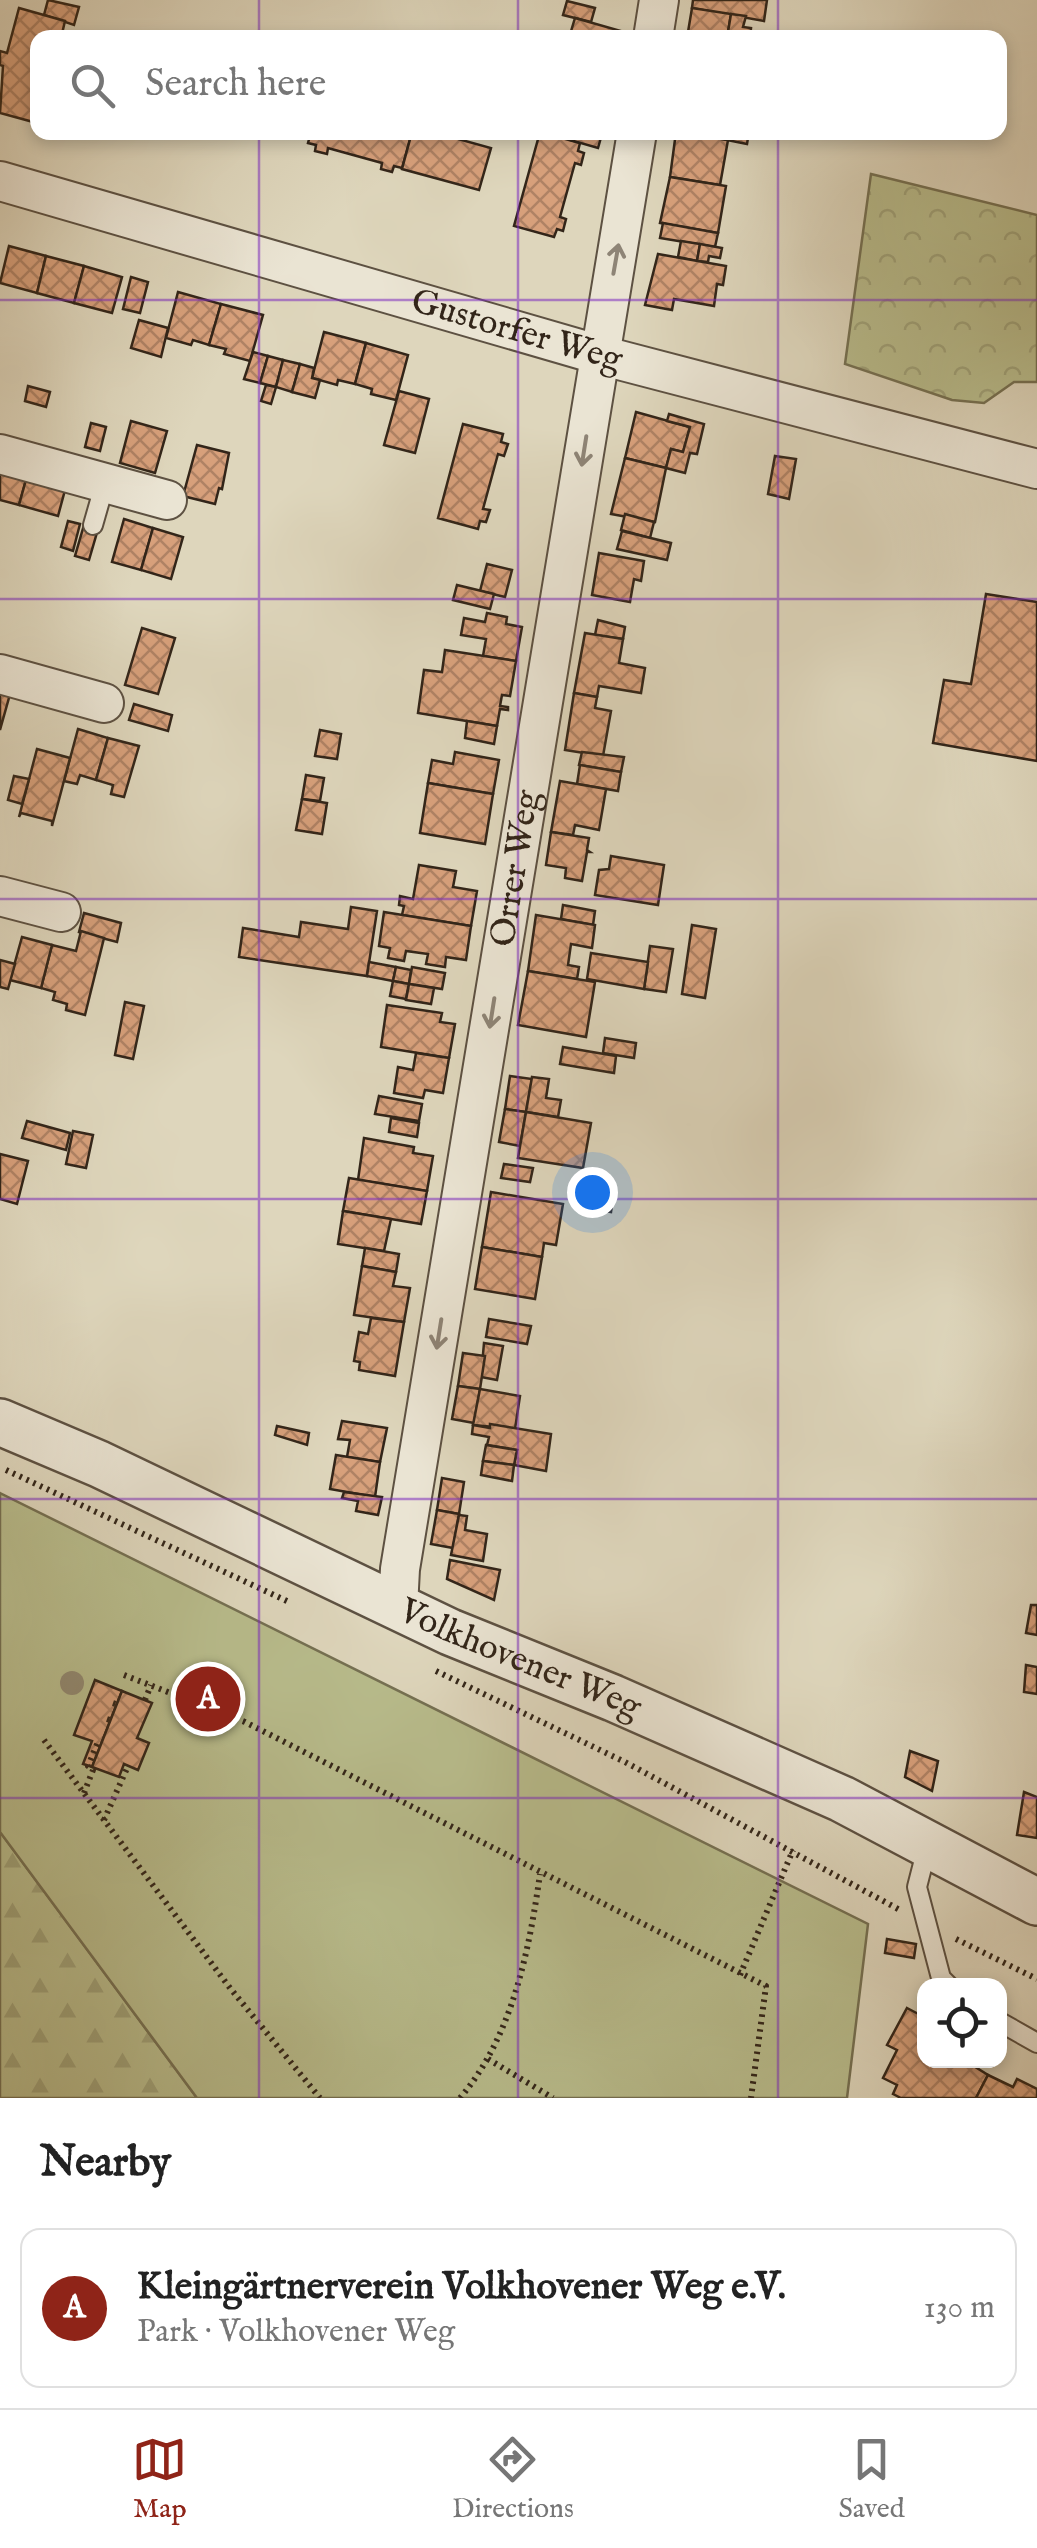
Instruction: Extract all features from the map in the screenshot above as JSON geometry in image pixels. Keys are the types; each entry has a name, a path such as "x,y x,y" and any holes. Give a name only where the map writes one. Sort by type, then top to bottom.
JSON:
{"street":[{"path":"654,30 660,0"},
{"name":"Orrer Weg","path":"398,1608 400,1569 636,140"},
{"name":"Gustorfer Weg","path":"0,181 600,355 1037,469"},
{"path":"0,454 167,500"},
{"path":"0,674 104,703"},
{"path":"0,896 60,912"},
{"name":"Volkhovener Weg","path":"0,1422 99,1464 398,1608 842,1798 1037,1902"}],"lane":[{"path":"92,526 106,483"},
{"path":"928,1844 917,1887 941,1978"},
{"path":"1007,2026 1037,2043"}],"path":[{"path":"0,1467 302,1608"},
{"path":"432,1669 625,1762 1037,1979"},
{"path":"124,1675 245,1722 766,1986 751,2098"},
{"path":"144,1700 151,1685"},
{"path":"44,1740 230,1988 320,2098"},
{"path":"84,1794 93,1770 88,1766 100,1741"},
{"path":"103,1821 128,1766"},
{"path":"740,1974 792,1850"},
{"path":"460,2098 488,2059 526,1955 540,1874"},
{"path":"488,2059 552,2098"}],"green space":[{"path":"871,174 1037,215 1037,382 1014,382 984,403 952,400 845,364"},
{"path":"0,1493 868,1924 847,2098 197,2098 0,1832"},
{"path":"0,1832 197,2098 0,2098"}],"building":[{"path":"48,0 79,7 74,25 44,15"},
{"path":"693,0 767,0 764,21 692,8"},
{"path":"567,1 595,8 591,22 563,15"},
{"path":"19,8 65,21 63,30 30,30 30,121 0,113 0,51 7,53"},
{"path":"692,8 731,14 728,30 688,30"},
{"path":"731,14 746,16 743,27 751,28 751,30 728,30"},
{"path":"575,18 617,30 571,30"},
{"path":"410,140 402,168 394,166 392,172 381,169 382,163 328,148 327,154 315,151 316,145 308,143"},
{"path":"410,140 462,140 491,148 479,190 402,169"},
{"path":"538,140 580,143 578,151 584,153 581,165 575,163 560,217 566,219 563,231 557,229 554,237 514,226"},
{"path":"570,140 600,140 598,148"},
{"path":"675,140 728,140 720,185 670,177"},
{"path":"670,177 726,186 718,233 660,223"},
{"path":"663,223 718,233 715,247 660,238"},
{"path":"681,241 700,244 697,261 678,257"},
{"path":"700,244 722,248 720,258 709,256 708,262 697,261"},
{"path":"9,246 46,256 37,293 0,283"},
{"path":"658,254 726,266 723,285 717,284 714,306 674,299 672,310 645,305"},
{"path":"46,256 84,266 74,303 37,293"},
{"path":"84,266 122,277 112,313 74,303"},
{"path":"131,277 148,282 140,313 123,309"},
{"path":"178,292 221,304 209,345 166,338"},
{"path":"221,304 263,315 250,361 209,345"},
{"path":"139,320 168,328 161,357 131,348"},
{"path":"324,332 366,343 355,384 338,380 337,385 312,378"},
{"path":"366,343 408,355 396,400 371,394 372,389 355,384"},
{"path":"253,352 268,356 260,383 244,379"},
{"path":"268,356 283,360 276,387 260,383"},
{"path":"283,360 300,364 292,392 276,387"},
{"path":"300,364 314,368 312,378 320,380 315,398 292,392"},
{"path":"266,385 276,387 271,404 261,401"},
{"path":"28,386 50,392 46,407 25,401"},
{"path":"399,391 429,399 415,453 384,445"},
{"path":"636,412 690,427 683,452 671,449 666,468 625,458"},
{"path":"669,414 704,424 697,454 690,453 685,473 666,468 671,449 683,452 690,427 667,421"},
{"path":"131,421 167,431 155,473 120,463"},
{"path":"91,423 106,427 100,451 85,447"},
{"path":"463,424 503,434 501,442 508,444 504,456 498,454 483,509 490,510 486,522 480,521 478,529 438,518"},
{"path":"197,445 229,453 215,504 183,496"},
{"path":"775,456 796,459 789,499 768,494"},
{"path":"625,458 666,468 655,522 611,514"},
{"path":"0,461 29,469 19,505 0,500"},
{"path":"29,469 68,479 58,516 19,505"},
{"path":"625,514 654,522 650,538 621,530"},
{"path":"124,519 153,528 141,570 112,562"},
{"path":"68,521 80,524 73,551 61,547"},
{"path":"84,525 98,529 89,560 75,556"},
{"path":"153,528 183,537 171,579 141,570"},
{"path":"622,531 671,543 667,560 617,549"},
{"path":"599,553 644,561 641,581 634,579 630,602 592,595"},
{"path":"487,564 512,570 505,597 480,591"},
{"path":"457,585 494,594 490,609 453,600"},
{"path":"986,594 1037,602 1037,761 933,743 944,680 971,684"},
{"path":"487,613 507,617 506,624 522,627 516,661 483,656 486,639 461,635 464,618 485,622"},
{"path":"598,620 625,627 623,639 595,635"},
{"path":"142,628 175,638 158,694 125,685"},
{"path":"585,633 623,639 619,663 645,668 641,693 599,686 597,697 574,693"},
{"path":"445,650 516,661 510,696 502,695 500,706 508,710 500,709 497,726 418,713 424,670 442,672"},
{"path":"0,683 12,687 0,730"},
{"path":"574,693 597,697 595,708 611,711 603,756 565,750"},
{"path":"134,704 172,715 168,731 129,720"},
{"path":"467,721 497,726 494,744 465,738"},
{"path":"78,729 108,738 96,780 80,775 77,784 64,781"},
{"path":"320,730 341,734 337,759 315,756"},
{"path":"108,738 139,746 124,797 111,794 113,785 96,780"},
{"path":"37,749 70,758 52,826 52,821 21,813 19,817"},
{"path":"455,752 499,760 493,794 428,783 432,760 453,764"},
{"path":"582,752 624,757 621,772 579,765"},
{"path":"580,765 621,772 618,791 577,784"},
{"path":"306,775 324,778 320,801 302,799"},
{"path":"14,776 29,779 22,804 8,800"},
{"path":"560,781 606,789 599,830 575,825 573,835 551,832"},
{"path":"428,783 493,794 485,844 420,833"},
{"path":"302,799 327,803 322,834 296,830"},
{"path":"551,832 589,838 590,852 582,881 565,878 566,868 546,865"},
{"path":"611,856 664,865 658,905 595,895 599,870 609,869"},
{"path":"419,865 456,871 453,887 477,891 471,926 402,915 400,896 413,899"},
{"path":"563,905 595,911 593,925 561,919"},
{"path":"351,907 377,911 367,976 239,957 243,928 299,937 301,922 348,929"},
{"path":"384,912 471,926 466,960 446,957 445,967 426,964 428,954 406,951 404,961 388,958 390,948 379,946"},
{"path":"84,913 121,923 117,942 79,932"},
{"path":"536,915 595,925 592,948 571,944 568,965 579,967 577,979 528,971"},
{"path":"692,925 716,929 705,998 682,994"},
{"path":"81,931 104,938 85,1015 66,1010 67,1004 53,1000 55,992 41,988 52,945 76,951"},
{"path":"22,937 52,945 41,988 10,980"},
{"path":"650,946 673,949 666,992 644,989"},
{"path":"591,953 648,962 644,989 587,979"},
{"path":"0,960 15,964 8,989 0,987"},
{"path":"369,962 396,967 393,981 367,976"},
{"path":"396,967 411,970 409,984 393,981"},
{"path":"412,967 445,973 442,989 409,984"},
{"path":"528,971 595,982 586,1037 518,1025"},
{"path":"393,981 409,984 406,999 390,996"},
{"path":"409,984 434,988 431,1004 406,1000"},
{"path":"125,1002 144,1006 133,1059 115,1055"},
{"path":"387,1005 442,1013 440,1022 455,1024 449,1058 381,1047"},
{"path":"605,1038 636,1043 634,1058 603,1053"},
{"path":"563,1047 616,1056 614,1073 560,1064"},
{"path":"416,1053 449,1058 443,1093 425,1090 423,1098 394,1093 398,1067 413,1070"},
{"path":"510,1076 532,1079 526,1112 505,1109"},
{"path":"532,1077 549,1079 546,1098 561,1100 558,1117 526,1112"},
{"path":"379,1096 422,1104 419,1121 375,1114"},
{"path":"505,1109 526,1112 520,1146 499,1142"},
{"path":"526,1112 591,1123 583,1168 518,1158"},
{"path":"391,1118 419,1123 417,1137 389,1132"},
{"path":"27,1121 70,1133 66,1150 22,1138"},
{"path":"73,1131 93,1135 86,1168 66,1164"},
{"path":"364,1138 414,1147 413,1153 433,1156 427,1191 358,1180"},
{"path":"0,1154 28,1161 17,1204 0,1199"},
{"path":"504,1164 533,1168 530,1182 501,1178"},
{"path":"349,1178 427,1191 421,1224 343,1211"},
{"path":"491,1192 563,1204 556,1245 544,1243 542,1257 482,1247"},
{"path":"584,1193 613,1198 611,1212 581,1207"},
{"path":"343,1211 391,1219 384,1251 338,1244"},
{"path":"482,1247 542,1257 535,1299 475,1289"},
{"path":"365,1248 399,1254 396,1272 362,1266"},
{"path":"362,1266 396,1272 393,1286 410,1288 404,1322 354,1315"},
{"path":"371,1318 404,1322 395,1376 359,1370 360,1362 354,1361 359,1332 368,1334"},
{"path":"489,1319 531,1326 527,1344 486,1337"},
{"path":"484,1343 503,1346 497,1380 481,1377"},
{"path":"463,1353 485,1356 480,1389 458,1386"},
{"path":"458,1386 480,1389 474,1423 452,1419"},
{"path":"480,1389 520,1396 515,1429 473,1425"},
{"path":"342,1421 387,1428 380,1462 347,1457 350,1440 338,1439"},
{"path":"490,1424 551,1434 546,1471 514,1465 517,1450 487,1445 489,1437 472,1434 473,1425 490,1428"},
{"path":"277,1426 309,1433 307,1445 275,1435"},
{"path":"486,1445 517,1450 514,1465 483,1461"},
{"path":"336,1455 380,1462 375,1497 330,1489"},
{"path":"483,1461 514,1465 512,1481 481,1475"},
{"path":"442,1478 464,1482 459,1514 437,1510"},
{"path":"344,1492 382,1497 378,1515 356,1511 358,1501 342,1498"},
{"path":"437,1510 459,1514 453,1548 431,1544"},
{"path":"459,1515 467,1516 465,1530 487,1534 483,1561 451,1555"},
{"path":"450,1560 500,1570 494,1600 447,1579"},
{"path":"1031,1605 1037,1605 1037,1635 1026,1633"},
{"path":"1026,1665 1037,1667 1037,1694 1024,1692"},
{"path":"95,1680 122,1691 92,1767 83,1764 92,1741 74,1735"},
{"path":"122,1691 152,1703 137,1738 149,1743 138,1770 124,1764 119,1777 92,1767"},
{"path":"910,1751 938,1761 932,1791 905,1777"},
{"path":"1024,1792 1037,1797 1037,1838 1017,1835"},
{"path":"887,1939 916,1944 914,1958 885,1953"},
{"path":"907,2008 917,2013 917,2068 977,2068 988,2075 976,2098 901,2098 893,2094 897,2085 883,2078 897,2050 887,2045"},
{"path":"988,2075 1013,2087 1017,2079 1037,2089 1037,2098 976,2098"}],"place":[{"name":"Kleingärtnerverein Volkhovener Weg e.V.","path":"208,1699"}]}
